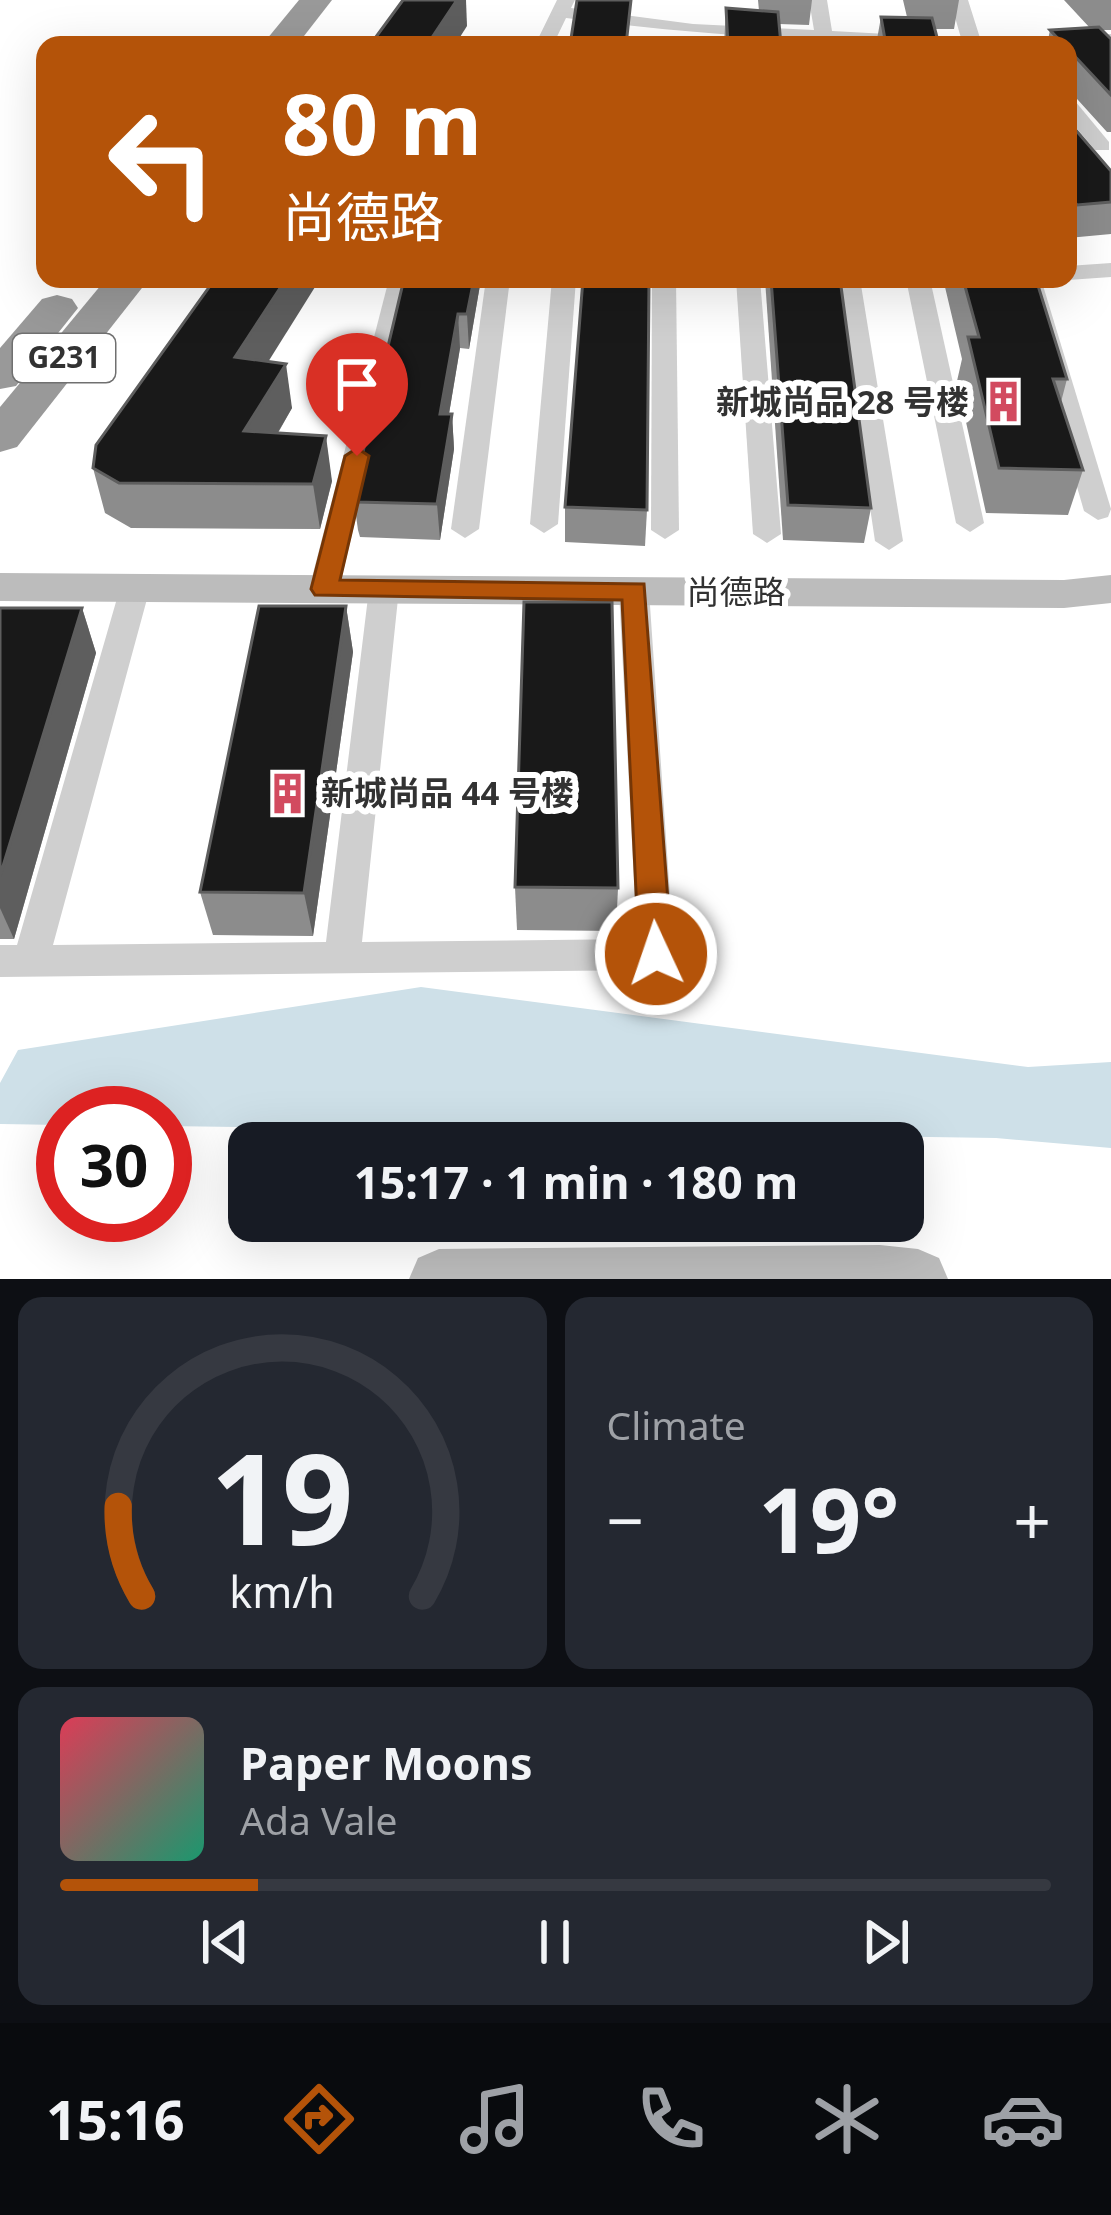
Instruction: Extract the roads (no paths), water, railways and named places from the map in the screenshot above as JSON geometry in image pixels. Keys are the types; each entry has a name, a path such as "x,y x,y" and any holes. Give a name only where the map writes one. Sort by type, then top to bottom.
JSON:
{"highway":[{"path":"286,36 316,0"},
{"path":"323,36 352,0"},
{"name":"G231","path":"0,376 74,288"},
{"name":"G231","path":"0,437 121,288"}],"street":[{"path":"818,0 824,35"},
{"path":"959,0 970,36"},
{"path":"548,36 563,6 600,15 642,9 693,29 755,36"},
{"path":"814,36 838,36"},
{"path":"1077,43 1111,40"},
{"path":"1089,42 1111,64"},
{"path":"1077,114 1108,147"},
{"path":"1077,145 1108,147"},
{"path":"1077,272 1111,270"},
{"path":"324,589 399,288"},
{"path":"465,529 497,288"},
{"path":"544,524 563,288"},
{"path":"664,288 665,530"},
{"path":"749,288 767,534"},
{"path":"849,288 889,541"},
{"path":"920,288 970,523"},
{"path":"1032,288 1098,511"},
{"name":"尚德路","path":"0,587 1064,594 1111,589"},
{"path":"135,588 16,961 656,954 634,591"},
{"path":"341,958 383,589"},
{"path":"439,1279 880,1275 918,1279"}],"place":[{"name":"新城尚品 28 号楼","path":"1003,402"},
{"name":"新城尚品 44 号楼","path":"287,793"}]}
